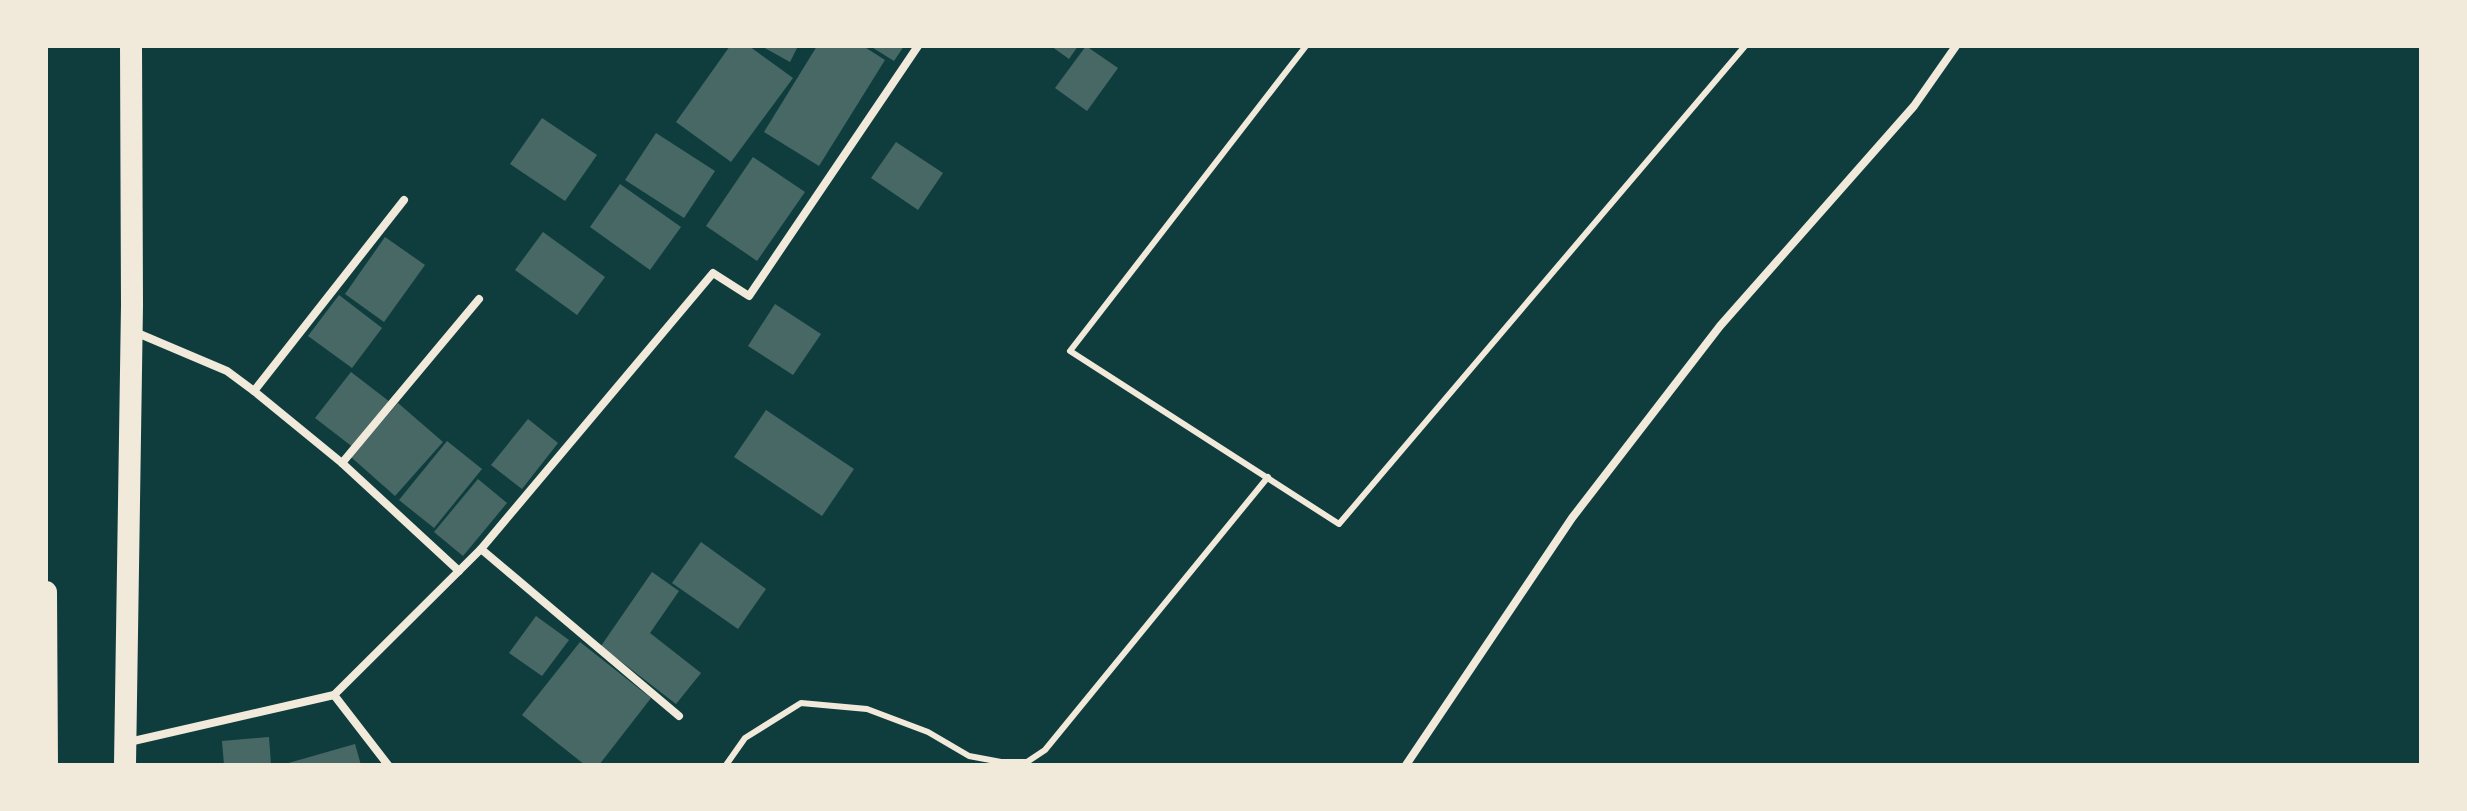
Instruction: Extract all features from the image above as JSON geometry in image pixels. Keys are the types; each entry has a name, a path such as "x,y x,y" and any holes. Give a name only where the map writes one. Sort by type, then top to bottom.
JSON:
{"highway":[{"path":"125,754 131,330 131,46"},
{"path":"46,592 47,765"}],"street":[{"path":"125,754 334,695 481,549 713,273 749,296 918,46"},
{"path":"1406,765 1572,518 1720,326 1914,106 1956,46"},
{"path":"254,391 404,200"},
{"path":"342,463 479,299"},
{"path":"131,330 227,371 342,463 459,571"},
{"path":"481,549 679,716"},
{"path":"334,695 388,765"}],"lane":[{"path":"1306,46 1070,351 1339,524 1745,46"},
{"path":"726,765 745,738 801,703 867,709 928,732 969,756 1002,764 1027,762 1045,750 1268,477"}],"building":[{"path":"730,46 749,46 793,78 731,162 676,122"},
{"path":"761,46 798,46 790,62"},
{"path":"817,46 863,46 885,60 819,166 764,132"},
{"path":"870,46 904,46 894,61"},
{"path":"1051,46 1078,46 1069,59"},
{"path":"1086,46 1118,68 1087,111 1055,88"},
{"path":"542,118 597,155 565,201 510,164"},
{"path":"656,133 715,171 684,218 625,180"},
{"path":"896,142 943,173 918,210 871,178"},
{"path":"753,157 805,192 757,261 706,226"},
{"path":"620,184 681,227 650,270 590,227"},
{"path":"543,232 605,277 577,315 515,270"},
{"path":"385,237 425,265 384,322 345,294"},
{"path":"339,295 382,328 352,368 308,336"},
{"path":"775,304 821,334 793,375 748,346"},
{"path":"351,372 390,402 354,448 315,418"},
{"path":"398,403 443,442 395,496 351,457"},
{"path":"766,410 854,469 822,516 734,457"},
{"path":"528,419 558,443 522,489 491,465"},
{"path":"447,441 482,469 434,528 399,500"},
{"path":"478,479 507,503 463,556 434,532"},
{"path":"701,542 766,589 738,629 672,583"},
{"path":"652,572 679,591 650,633 701,673 676,704 601,646"},
{"path":"536,616 569,640 542,676 509,653"},
{"path":"580,642 651,698 599,765 585,765 522,715"},
{"path":"269,737 271,765 224,765 222,741"},
{"path":"355,744 361,765 285,765 285,764"}]}
